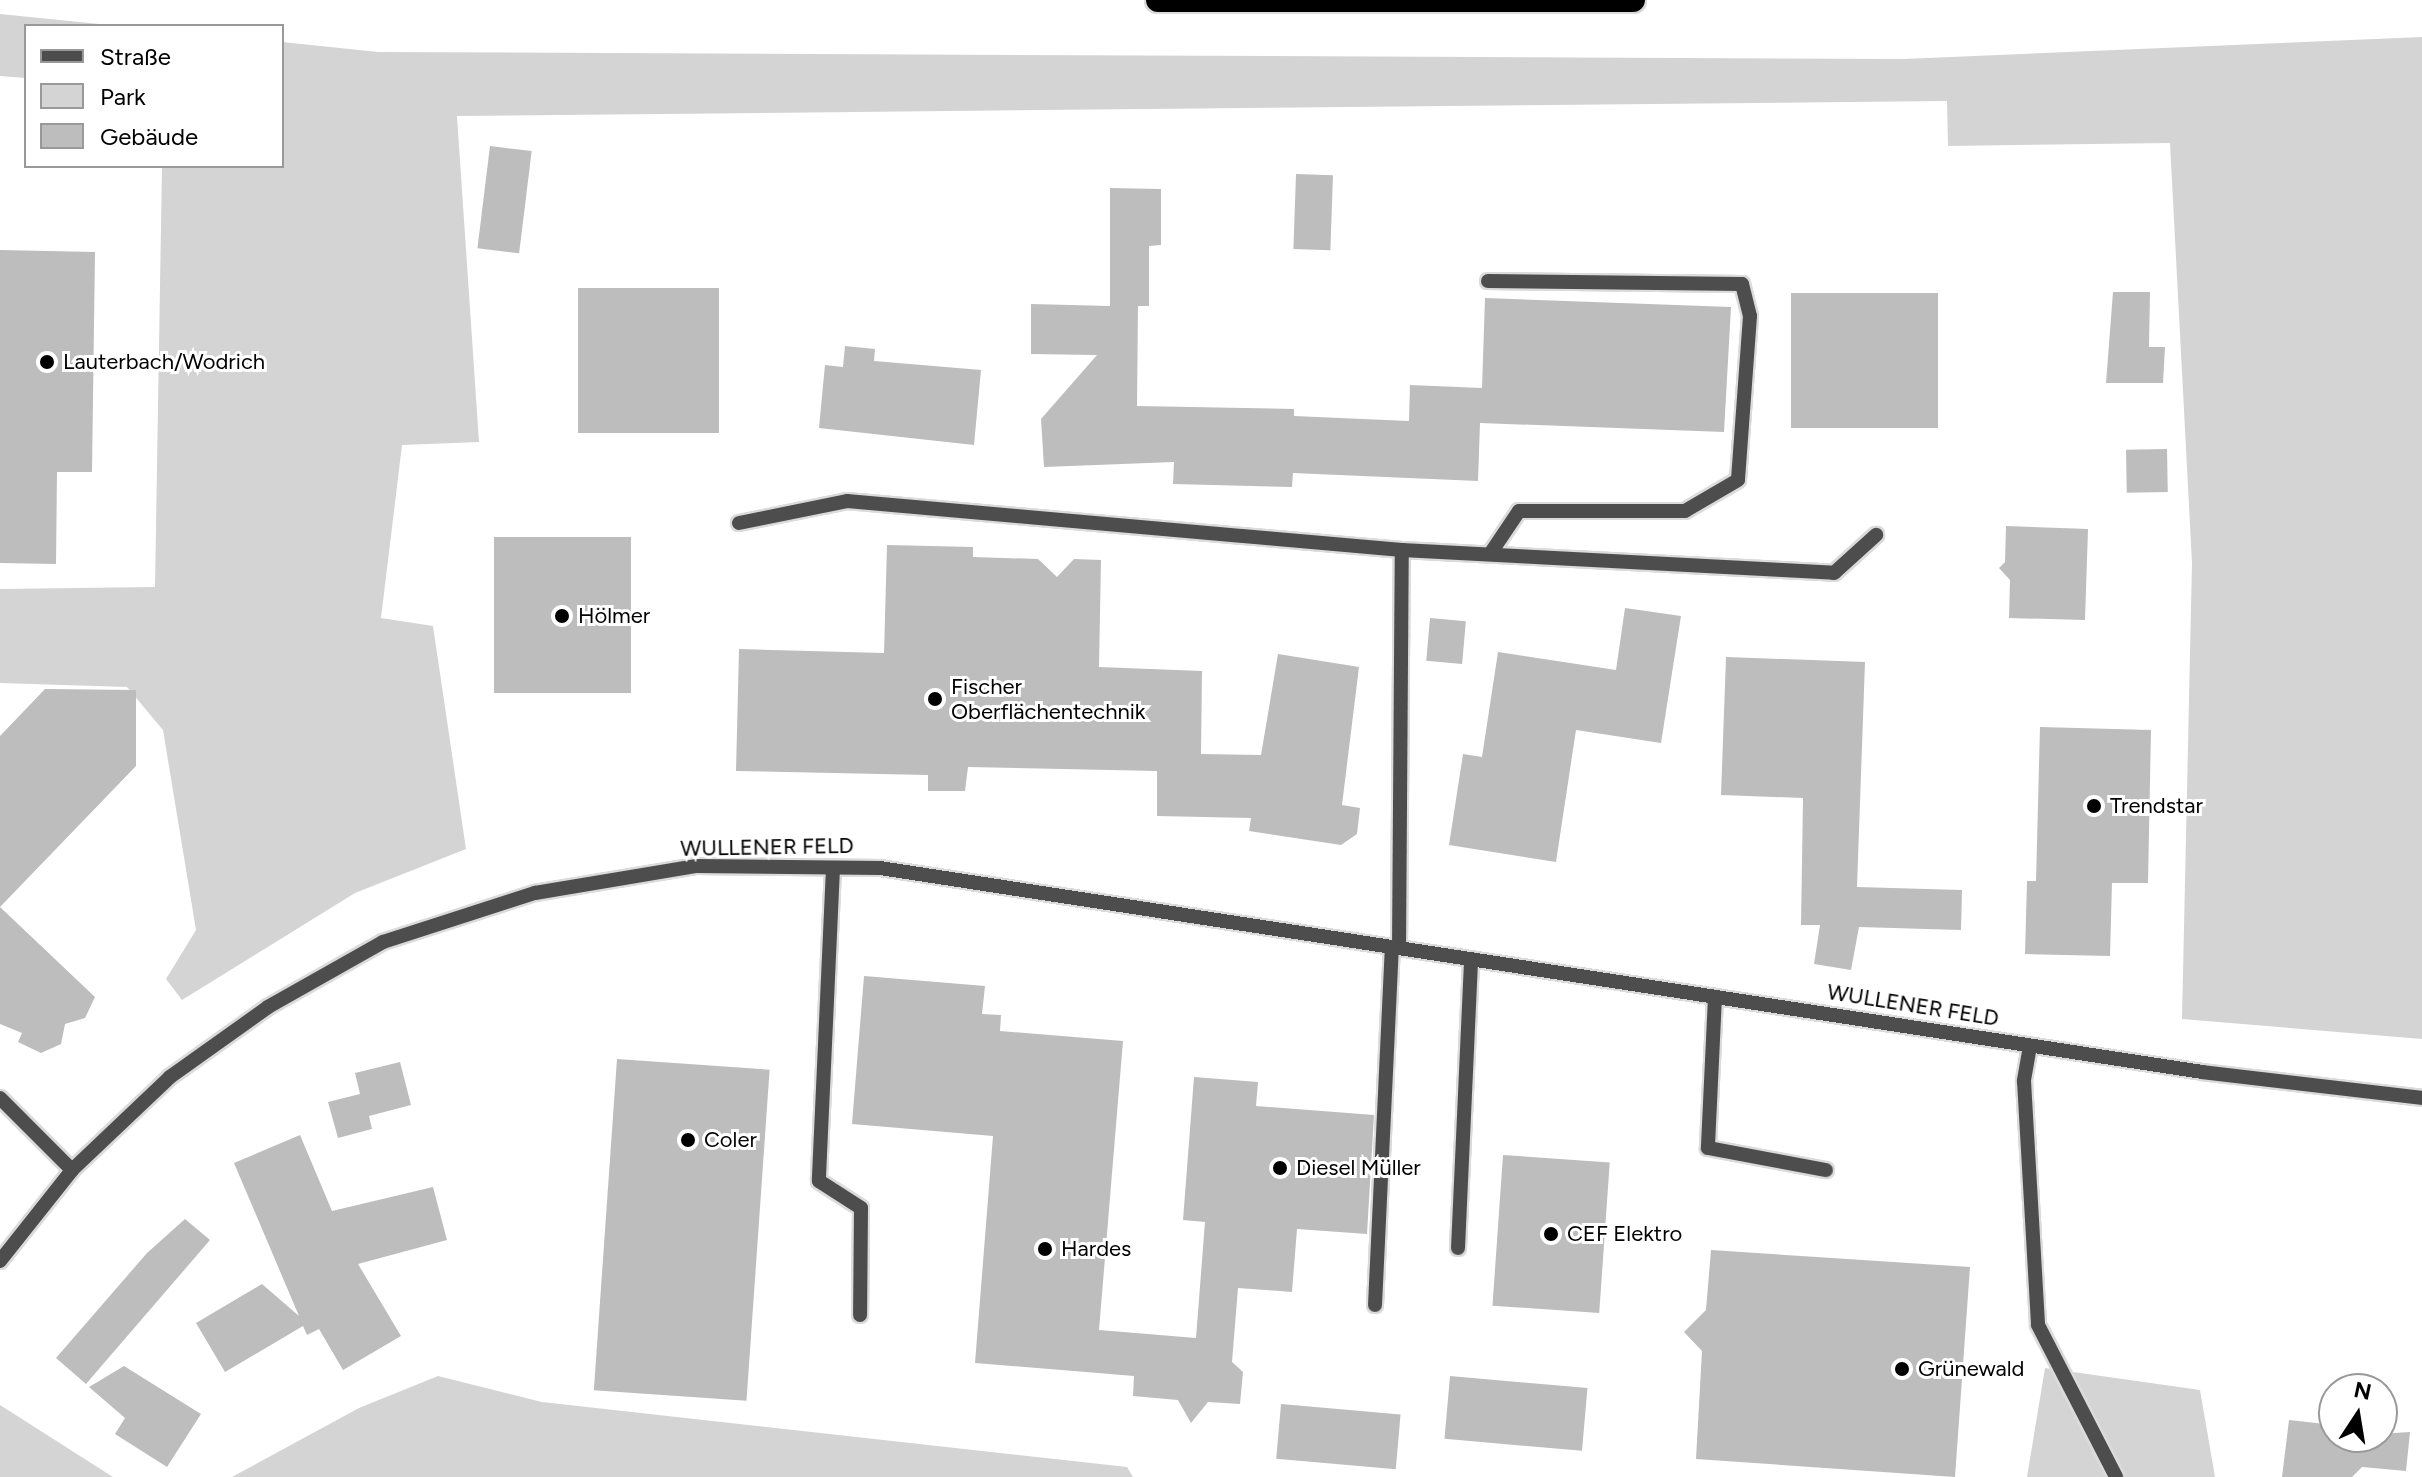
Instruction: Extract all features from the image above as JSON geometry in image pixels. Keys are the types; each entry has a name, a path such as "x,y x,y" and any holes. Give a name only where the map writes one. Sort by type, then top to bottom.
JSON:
{"highway":[{"path":"1158,0 1633,0"}],"street":[{"path":"1488,281 1742,284 1750,316 1738,480 1685,511 1519,511 1490,554"},
{"path":"739,523 847,501 1402,550 1834,573 1876,535"},
{"path":"1375,1305 1396,948 1402,550"},
{"path":"833,868 819,1181 861,1208 860,1315"},
{"name":"WULLENER FELD","path":"0,1261 72,1170 170,1077 268,1007 383,942 535,893 667,870 880,868 2030,1046 2422,1098"},
{"path":"1458,1248 1471,959"},
{"path":"1715,997 1708,1148 1826,1170"},
{"path":"2030,1046 2024,1081 2038,1325 2116,1477"},
{"path":"0,1098 72,1170"}],"green space":[{"path":"0,14 99,24 24,24 24,78 0,76"},
{"path":"2422,37 2422,1039 2182,1019 2192,563 2170,143 1948,146 1947,101 457,116 479,442 402,445 381,618 433,626 466,849 355,893 182,1000 166,979 196,930 163,730 127,687 0,683 0,589 155,587 162,168 284,168 284,42 378,52 1903,59"},
{"path":"2045,1368 2200,1390 2215,1477 2027,1477"},
{"path":"438,1376 542,1402 1127,1467 1133,1477 232,1477 359,1408"},
{"path":"0,1405 113,1477 0,1477"}],"building":[{"path":"490,146 532,151 519,253 477,248"},
{"path":"1296,174 1333,175 1330,250 1293,249"},
{"path":"1110,188 1161,189 1161,245 1149,246 1149,306 1138,306 1137,406 1294,409 1294,416 1409,421 1410,385 1482,388 1485,298 1731,307 1724,432 1480,423 1478,481 1293,473 1292,487 1173,484 1174,462 1044,467 1041,419 1097,355 1031,354 1031,304 1110,306"},
{"name":"Lauterbach/Wodrich","path":"0,250 95,252 92,472 57,472 56,564 0,563"},
{"path":"578,288 719,288 719,433 578,433"},
{"path":"2113,292 2150,292 2149,347 2165,347 2163,383 2106,383"},
{"path":"1791,293 1938,293 1938,428 1791,428"},
{"path":"845,346 875,349 874,361 981,370 974,445 819,428 825,365 843,367"},
{"path":"2167,449 2168,492 2127,493 2126,450"},
{"path":"2006,526 2088,529 2085,620 2009,618 2010,580 1999,568 2005,562"},
{"name":"Hölmer","path":"494,537 631,537 631,693 494,693"},
{"path":"887,545 973,547 973,557 1038,559 1057,577 1074,559 1101,560 1099,667 1202,671 1201,754 1261,755 1278,654 1359,667 1342,805 1360,808 1357,834 1341,845 1249,831 1251,818 1157,816 1157,771 968,767 965,791 928,791 928,775 736,771 739,649 884,653"},
{"path":"1625,608 1681,616 1661,743 1576,730 1556,862 1449,845 1463,754 1482,757 1498,652 1616,670"},
{"path":"1430,618 1466,621 1462,664 1426,661"},
{"path":"1726,657 1865,662 1857,887 1962,890 1961,930 1859,927 1851,970 1814,964 1820,925 1801,925 1803,798 1721,795"},
{"path":"45,689 136,690 136,766 0,907 0,736"},
{"name":"Trendstar","path":"2040,727 2151,730 2148,883 2112,883 2110,956 2025,954 2027,881 2036,881"},
{"path":"0,907 95,997 85,1018 65,1024 61,1044 41,1053 18,1042 22,1033 0,1024"},
{"name":"Hardes","path":"864,976 985,986 982,1014 1001,1015 1000,1031 1123,1041 1099,1330 1196,1338 1205,1222 1183,1220 1194,1077 1258,1082 1256,1106 1374,1115 1367,1234 1297,1229 1292,1292 1238,1288 1232,1362 1243,1372 1240,1404 1208,1402 1191,1423 1178,1400 1133,1396 1134,1376 975,1363 993,1136 852,1124"},
{"name":"Coler","path":"617,1059 770,1070 746,1401 594,1390"},
{"path":"400,1062 411,1105 369,1116 372,1129 338,1138 328,1102 360,1094 355,1073"},
{"path":"300,1135 332,1211 433,1187 447,1240 358,1264 401,1336 343,1370 319,1329 307,1335 303,1326 225,1372 196,1323 262,1284 299,1316 234,1163"},
{"name":"CEF Elektro","path":"1503,1155 1610,1162 1599,1313 1492,1306"},
{"path":"185,1219 210,1240 86,1384 56,1358 147,1253"},
{"path":"1711,1250 1970,1267 1955,1477 1696,1459 1702,1351 1684,1332 1706,1310"},
{"path":"124,1366 201,1414 167,1467 115,1434 125,1418 89,1387"},
{"path":"1450,1376 1587,1388 1582,1451 1445,1439"},
{"path":"1281,1404 1401,1414 1396,1469 1276,1459"},
{"path":"2289,1420 2318,1423 2318,1453 2398,1453 2398,1433 2410,1432 2406,1471 2362,1467 2352,1477 2282,1477"}],"place":[{"name":"Lauterbach/Wodrich","path":"47,362"},
{"name":"Hölmer","path":"562,616"},
{"name":"Fischer Oberflächentechnik","path":"935,699"},
{"name":"Trendstar","path":"2094,806"},
{"name":"Coler","path":"688,1140"},
{"name":"Diesel Müller","path":"1280,1168"},
{"name":"CEF Elektro","path":"1551,1234"},
{"name":"Hardes","path":"1045,1249"},
{"name":"Grünewald","path":"1902,1369"}]}
